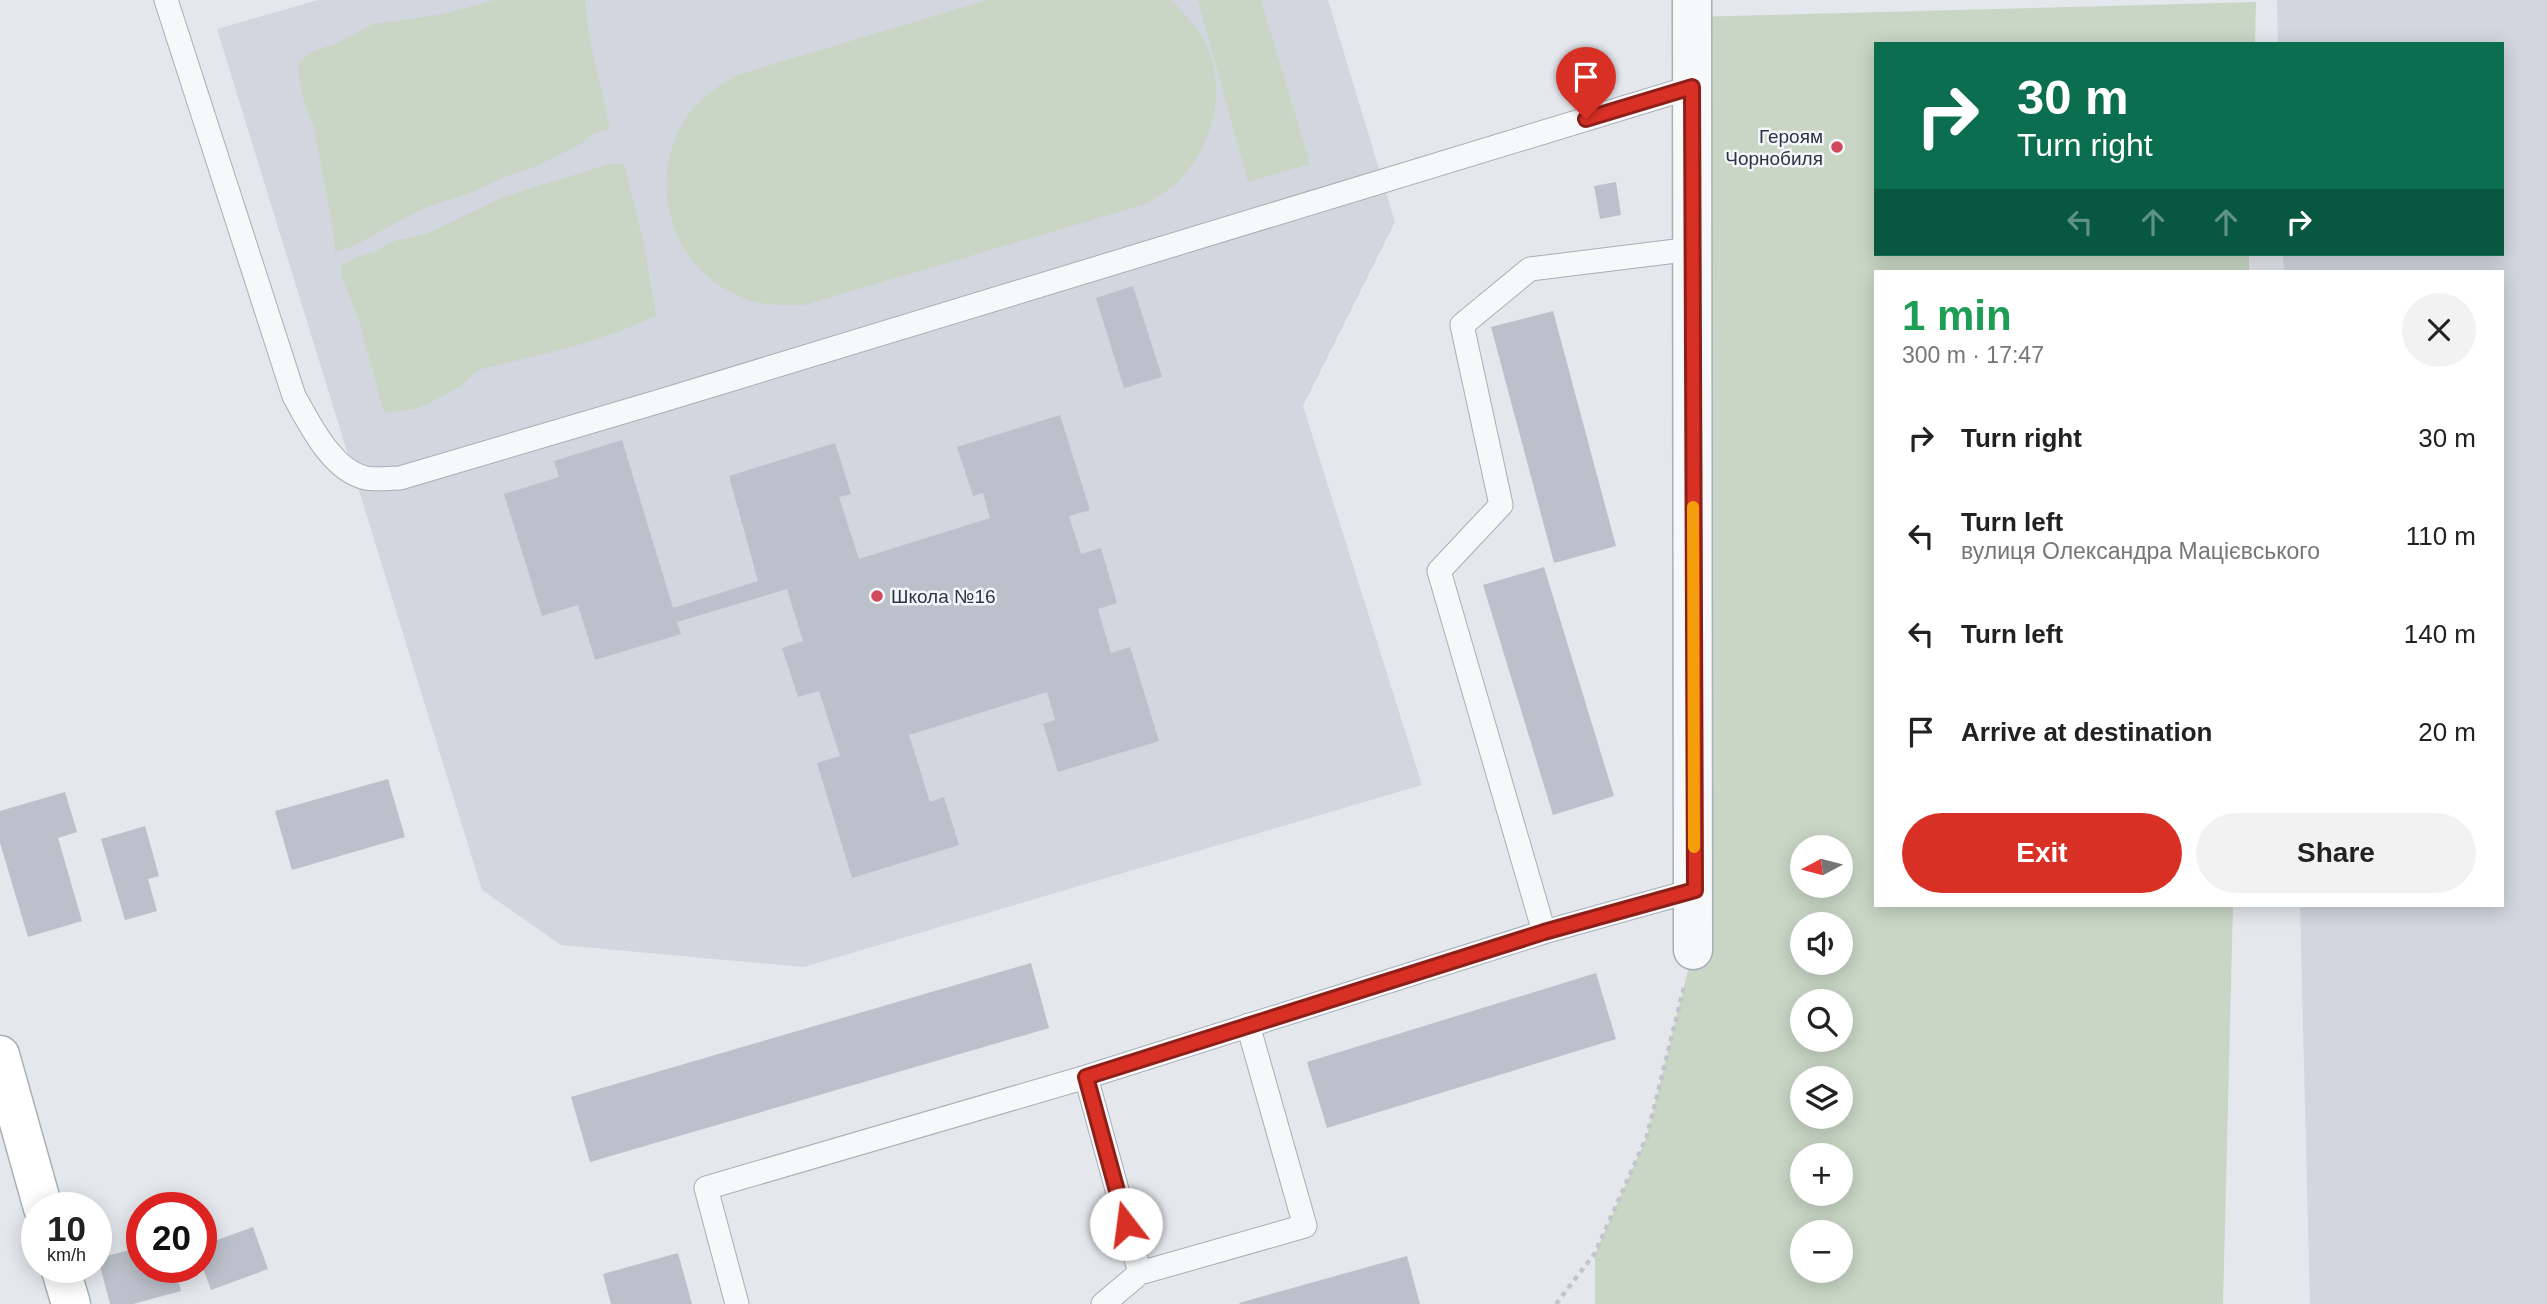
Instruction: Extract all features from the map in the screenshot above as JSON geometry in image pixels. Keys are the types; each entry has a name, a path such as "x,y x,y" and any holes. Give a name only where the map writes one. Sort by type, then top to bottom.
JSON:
{"street":[{"path":"1692,0 1693,950"},
{"path":"0,1055 39,1192"},
{"path":"65,1283 71,1304"}],"lane":[{"path":"166,0 294,396 316,435 342,465 365,478 400,478 1692,87"},
{"path":"1544,932 1439,571 1501,505 1462,325 1530,269 1692,249"},
{"path":"737,1304 706,1188 1086,1077 1544,932 1695,890"},
{"path":"1104,1304 1140,1273 1305,1226 1248,1025"},
{"path":"1086,1077 1140,1273"}],"path":[{"path":"1556,1304 1595,1254 1647,1136 1693,950"}],"shaded area":[{"name":"Школа №16","path":"318,0 1328,0 1395,222 1303,406 1422,785 804,967 561,945 482,890 217,29"},
{"path":"2277,0 2547,0 2547,1304 2310,1304 2300,907 2504,907 2504,270 2284,270 2283,256 2504,256 2504,42 2278,42"}],"green space":[{"path":"494,0 585,0 589,35 610,129 593,134 581,144 534,167 422,209 353,246 335,252 314,128 302,95 298,65 310,52 335,44 373,24 445,14"},
{"path":"988,0 1171,0 1194,25 1205,42 1216,80 1213,119 1207,138 1187,172 1170,189 1146,204 804,305 749,300 716,283 696,265 681,243 671,219 667,193 668,166 675,140 688,115 704,97 737,75"},
{"path":"1198,0 1261,0 1310,164 1248,182"},
{"path":"2256,2 2255,42 1874,42 1874,256 2249,256 2249,270 1874,270 1874,907 2233,907 2223,1304 1595,1304 1595,1254 1647,1136 1693,950 1692,17"},
{"path":"609,164 624,164 645,250 656,316 572,347 478,370 462,385 430,403 415,409 384,413 360,324 340,267 394,241 429,233 503,197"}],"building":[{"path":"1616,182 1621,215 1600,219 1594,186"},
{"path":"1133,286 1162,377 1124,388 1096,298"},
{"path":"1553,311 1616,546 1554,563 1491,327"},
{"path":"1060,415 1090,510 1069,516 1081,554 1101,548 1117,603 1098,609 1111,653 1130,647 1159,741 1058,772 1043,724 1055,720 1047,692 909,735 930,802 944,797 959,845 852,878 817,763 840,756 819,691 798,697 782,648 803,641 787,589 677,622 681,634 595,660 578,605 542,616 504,494 559,477 554,461 622,440 673,608 758,581 729,476 835,443 851,494 839,497 859,559 990,518 983,493 973,496 957,447"},
{"path":"1544,567 1614,796 1553,815 1483,585"},
{"path":"388,779 405,837 292,870 275,811"},
{"path":"65,792 77,832 58,838 82,921 28,937 0,843 0,811"},
{"path":"145,826 159,876 148,879 157,911 125,920 101,839"},
{"path":"1031,963 1049,1028 590,1162 571,1097"},
{"path":"1596,973 1616,1039 1327,1128 1307,1062"},
{"path":"253,1227 268,1269 211,1290 208,1283 217,1283 217,1240"},
{"path":"126,1251 126,1283 179,1283 181,1291 133,1304 110,1304 105,1283 112,1283 112,1254"},
{"path":"678,1253 692,1304 611,1304 603,1274"},
{"path":"1407,1256 1420,1304 1239,1303"}],"slow traffic":[{"path":"1693,507 1694,847"}],"place":[{"name":"Героям Чорнобиля","path":"1837,147"},
{"name":"Школа №16","path":"877,596"}],"route":[{"path":"1126,1224 1086,1077 1544,932 1695,890 1692,87 1586,119"}]}
